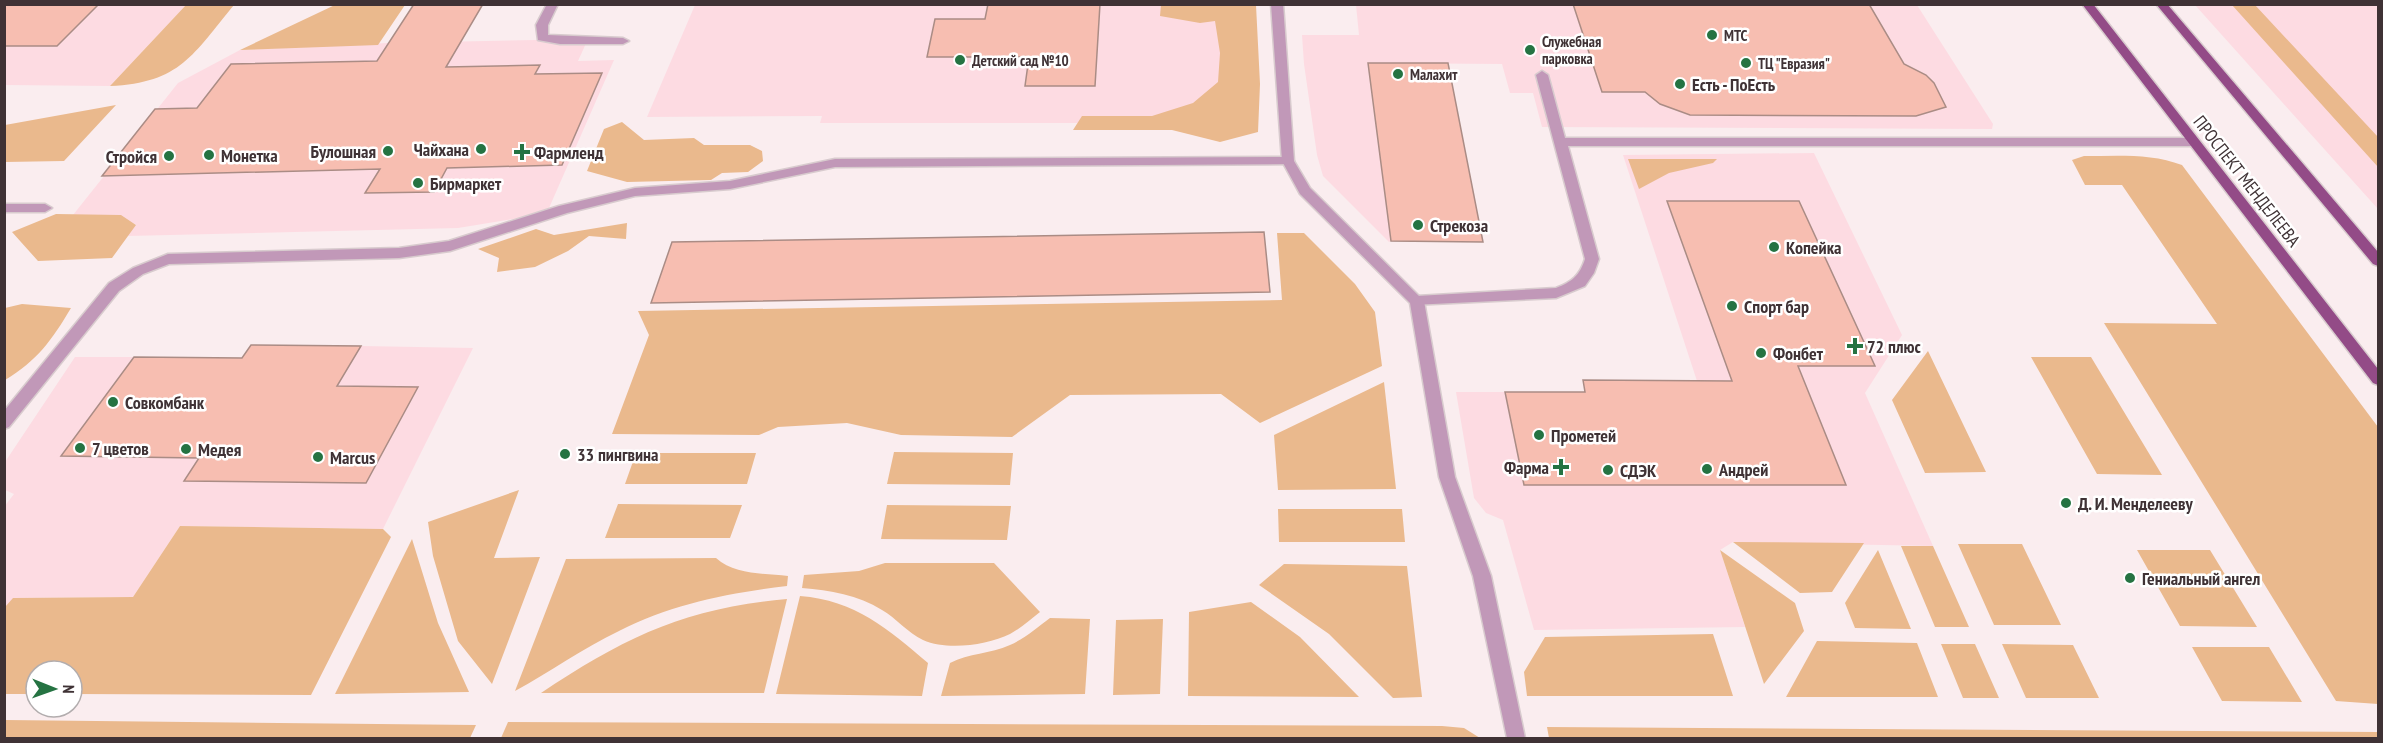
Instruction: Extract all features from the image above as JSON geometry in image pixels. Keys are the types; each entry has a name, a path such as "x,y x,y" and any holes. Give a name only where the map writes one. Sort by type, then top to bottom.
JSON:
{"main road":[{"name":"ПРОСПЕКТ МЕНДЕЛЕЕВА","path":"2087,4 2379,379"},
{"path":"2161,4 2379,261"}],"street":[{"path":"553,4 542,25 542,38 560,41 623,41"},
{"path":"1277,4 1288,161 1305,191 1417,301 1447,477 1482,576 1516,738"},
{"path":"1417,301 1556,293 1576,288 1588,276 1592,260 1542,75"},
{"path":"1560,142 2194,142"},
{"path":"4,423 114,287 138,271 168,259 399,253 450,246 564,209 635,192 730,185 834,163 1288,161"},
{"path":"4,208 45,208"}],"shaded area":[{"path":"337,4 405,5 378,45 240,50"},
{"path":"5,5 186,5 110,86 5,85"},
{"path":"186,5 234,5 195,51 170,72 134,84 110,86"},
{"name":"Детский сад №10","path":"695,5 1247,5 1252,123 820,123 822,116 647,117"},
{"path":"1161,5 1256,5 1260,84 1258,132 1220,142 1172,130 1073,130 1082,116 1152,116 1193,103 1218,82 1220,53 1215,21 1200,23 1160,16"},
{"path":"1356,5 1917,5 1993,124 1992,129 1542,127 1533,93 1510,93 1502,64 1368,63 1391,241 1389,242 1323,176 1317,155 1304,64 1302,35 1359,35"},
{"path":"2195,5 2378,5 2378,209"},
{"path":"2232,5 2255,5 2378,137 2378,167"},
{"path":"588,39 578,61 614,60 549,208 519,218 458,228 127,236 136,224 73,215 178,83 240,50 388,43"},
{"path":"116,105 64,161 5,162 5,125"},
{"path":"622,122 644,140 694,138 704,145 750,145 762,151 763,161 748,172 722,173 711,180 627,182 587,171 604,129"},
{"path":"1814,153 1902,335 1865,393 1933,546 1733,542 1720,550 1745,627 1534,630 1503,520 1486,513 1474,498 1456,392 1505,392 1525,485 1760,485 1697,381 1623,155"},
{"path":"2084,156 2146,157 2182,165 2378,427 2378,704 2336,701 2104,323 2217,324 2122,185 2085,185 2072,160"},
{"path":"1628,159 1717,159 1713,163 1669,173 1639,189"},
{"path":"56,214 121,215 136,225 112,258 38,261 12,232"},
{"path":"627,223 626,239 589,236 568,251 535,267 497,272 499,258 478,249 536,229 554,235"},
{"path":"1277,233 1304,233 1355,284 1375,312 1382,366 1260,423 1221,394 1070,395 1012,437 901,435 847,423 778,427 759,435 612,434 649,335 638,311 1282,300"},
{"path":"22,304 71,308 43,349 5,380 5,308"},
{"path":"361,346 473,348 383,529 180,526 133,597 14,598 5,607 4,507 14,494 5,490 5,462 75,357 134,357 61,456"},
{"path":"1928,351 1986,472 1925,473 1892,400"},
{"path":"2031,357 2091,357 2162,475 2097,474"},
{"path":"1384,382 1396,489 1278,490 1274,435"},
{"path":"894,452 1013,453 1010,485 887,484"},
{"path":"636,453 756,453 747,484 625,484"},
{"path":"519,490 494,558 540,557 492,684 458,641 433,556 428,522"},
{"path":"618,504 742,505 730,538 605,538"},
{"path":"887,505 1011,506 1007,540 881,539"},
{"path":"1278,509 1402,509 1405,542 1279,542"},
{"path":"180,526 383,529 391,537 311,695 84,694 84,659 24,659 24,694 5,694 5,607 13,598 133,597"},
{"path":"412,539 438,623 469,692 335,694"},
{"path":"1733,542 1864,543 1832,592 1800,593"},
{"path":"1958,544 2022,544 2061,625 1994,625"},
{"path":"1901,546 1933,546 1969,627 1935,627"},
{"path":"1720,550 1795,603 1804,631 1764,684"},
{"path":"1878,550 1911,629 1855,628 1845,603"},
{"path":"2137,550 2210,550 2257,627 2180,626"},
{"path":"716,558 732,568 788,576 787,586 722,596 659,614 606,638 515,691 566,559"},
{"path":"885,563 994,563 1040,612 1018,629 1001,638 979,644 944,645 923,640 887,613 854,597 802,588 804,575 859,571"},
{"path":"1284,564 1407,566 1422,697 1393,698 1329,634 1259,585"},
{"path":"800,596 838,603 870,618 928,663 922,696 776,694"},
{"path":"787,599 764,693 541,693 601,656 657,628 717,610"},
{"path":"1251,602 1300,637 1359,697 1188,696 1189,612"},
{"path":"1050,618 1090,619 1085,694 941,696 950,663 1010,645"},
{"path":"1163,619 1160,694 1113,695 1116,620"},
{"path":"1713,634 1733,696 1527,696 1524,672 1545,637"},
{"path":"1817,641 1917,643 1938,697 1786,697"},
{"path":"1941,644 1975,644 1999,698 1963,698"},
{"path":"2002,644 2073,645 2099,698 2026,698"},
{"path":"2192,647 2269,647 2302,702 2222,701"},
{"path":"5,720 476,725 470,738 5,738"},
{"path":"508,722 1442,726 1464,728 1480,738 501,738"},
{"path":"1547,727 2378,732 2378,738 1549,738"}],"building":[{"path":"4,4 99,4 57,46 4,46"},
{"path":"414,4 483,4 446,67 540,65 535,74 602,73 562,165 447,168 434,192 365,193 380,169 102,176 155,109 197,108 231,64 377,61"},
{"path":"988,4 1100,4 1095,86 1025,86 1029,57 927,57 935,19 985,19"},
{"name":"ТЦ \"Евразия\"","path":"1573,4 1869,4 1904,64 1926,75 1934,83 1946,107 1916,116 1690,115 1660,104 1645,92 1602,92"},
{"path":"1368,63 1448,63 1483,242 1391,241"},
{"path":"1667,201 1799,201 1875,366 1798,366 1846,485 1524,485 1505,392 1585,392 1583,380 1732,381"},
{"path":"1264,232 1270,292 651,303 672,242"},
{"path":"251,345 361,346 337,386 418,387 366,483 184,481 199,458 61,456 134,357 242,358"}],"place":[{"name":"МТС","path":"1712,35"},
{"name":"Служебная парковка","path":"1530,50"},
{"name":"Детский сад №10","path":"960,60"},
{"name":"ТЦ \"Евразия\"","path":"1746,63"},
{"name":"Малахит","path":"1398,74"},
{"name":"Есть - ПоЕсть","path":"1680,84"},
{"name":"Чайхана","path":"481,149"},
{"name":"Булошная","path":"388,151"},
{"name":"Фармленд","path":"522,152"},
{"name":"Монетка","path":"209,155"},
{"name":"Стройся","path":"169,156"},
{"name":"Бирмаркет","path":"418,183"},
{"name":"Стрекоза","path":"1418,225"},
{"name":"Копейка","path":"1774,247"},
{"name":"Спорт бар","path":"1732,306"},
{"name":"72 плюс","path":"1855,346"},
{"name":"Фонбет","path":"1761,353"},
{"name":"Совкомбанк","path":"113,402"},
{"name":"Прометей","path":"1539,435"},
{"name":"7 цветов","path":"80,448"},
{"name":"Медея","path":"186,449"},
{"name":"33 пингвина","path":"565,454"},
{"name":"Marcus","path":"318,457"},
{"name":"Фарма","path":"1561,467"},
{"name":"Андрей","path":"1707,469"},
{"name":"СДЭК","path":"1608,470"},
{"name":"Д. И. Менделееву","path":"2066,503"},
{"name":"Гениальный ангел","path":"2130,578"}]}
